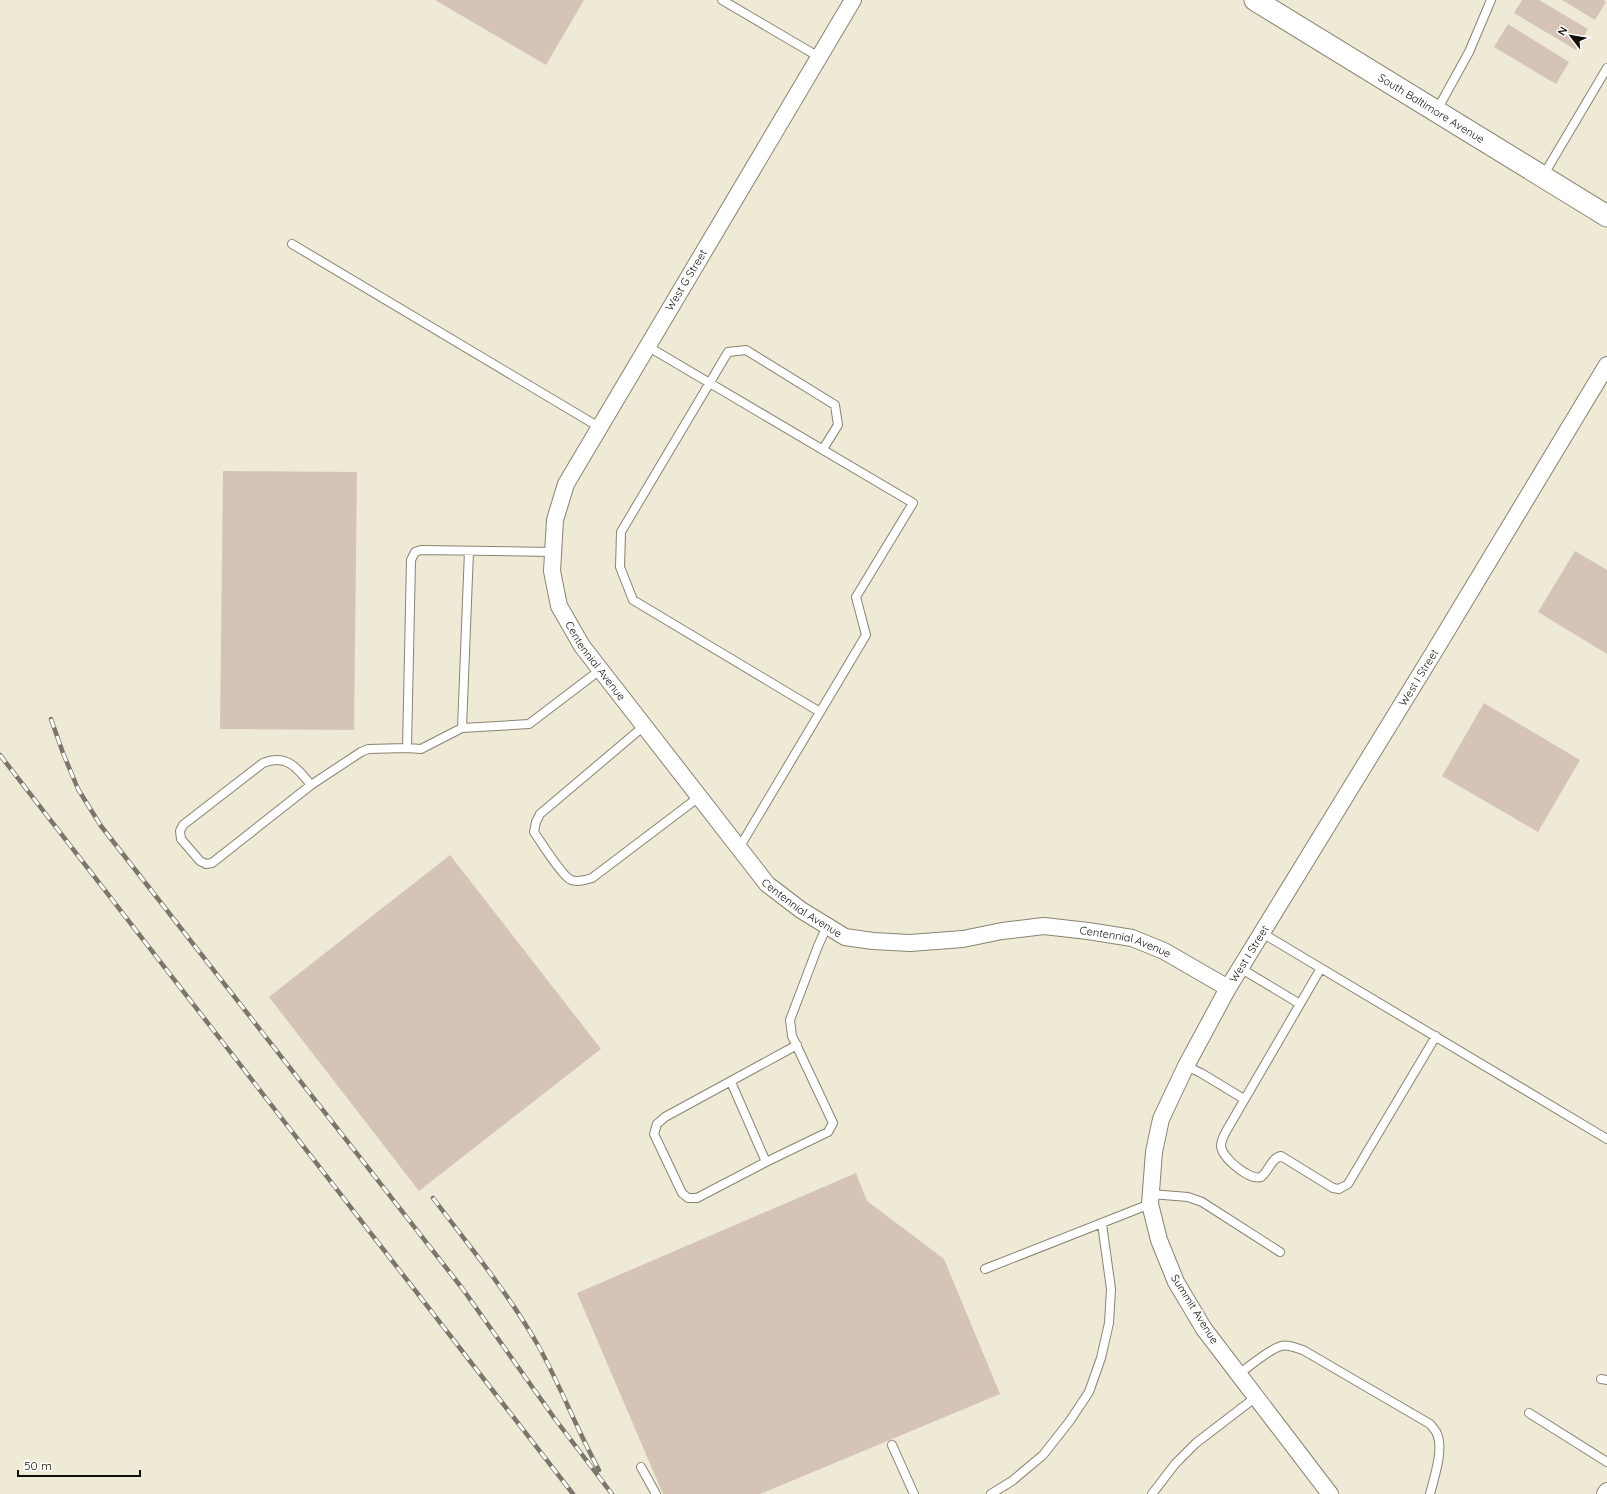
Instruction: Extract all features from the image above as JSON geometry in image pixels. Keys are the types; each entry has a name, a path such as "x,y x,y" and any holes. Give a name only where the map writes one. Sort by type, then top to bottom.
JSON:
{"street":[{"name":"West G Street","path":"552,571 555,520 566,484 853,0"},
{"name":"South Baltimore Avenue","path":"1255,0 1607,216"},
{"name":"West I Street","path":"1228,988 1434,652 1607,365"},
{"name":"Centennial Avenue","path":"552,571 559,606 582,646 767,884 801,910 845,937 873,941 910,943 963,938 1002,930 1044,926 1132,938 1164,951 1228,988"},
{"name":"Summit Avenue","path":"1228,988 1186,1066 1161,1119 1154,1152 1150,1199 1159,1240 1176,1282 1204,1329 1330,1494"}],"lane":[{"path":"722,0 819,57"},
{"path":"1437,111 1469,52 1491,0"},
{"path":"1543,176 1607,68"},
{"path":"292,244 599,427"},
{"path":"647,346 913,503 856,597 866,635 739,848"},
{"path":"820,712 633,600 620,567 622,532 728,352 746,350 835,405 838,425 823,449"},
{"path":"407,748 411,560 416,552 421,550 553,552"},
{"path":"462,728 469,551"},
{"path":"311,785 296,767 282,760 272,759 263,763 182,825 180,831 181,839 200,861 206,864 212,863 311,785 361,752 368,750 407,748 421,749 462,728 529,724 600,670"},
{"path":"644,726 540,814 536,822 534,832 563,873 571,880 592,878 699,797"},
{"path":"797,1045 665,1117 657,1124 654,1134 682,1193 688,1198 697,1198 828,1132 833,1122 797,1045 792,1036 790,1020 827,926"},
{"path":"1262,932 1607,1138"},
{"path":"1240,968 1300,1004"},
{"path":"1321,968 1244,1099 1222,1141 1221,1146 1223,1152 1230,1161 1250,1175 1258,1178 1265,1174 1275,1159 1281,1156 1333,1188 1343,1188 1348,1184 1436,1036"},
{"path":"1186,1066 1201,1073 1244,1099"},
{"path":"731,1082 766,1162"},
{"path":"985,1269 1102,1224 1150,1199 1188,1197 1202,1202 1280,1252"},
{"path":"991,1494 1012,1481 1043,1455 1069,1422 1088,1392 1101,1358 1109,1323 1111,1289 1102,1224"},
{"path":"1239,1374 1269,1352 1282,1345 1292,1346 1303,1350 1430,1424 1437,1433 1439,1453 1430,1494"},
{"path":"1152,1494 1175,1464 1196,1443 1256,1397"},
{"path":"1529,1414 1607,1462"},
{"path":"892,1445 914,1494"},
{"path":"641,1467 656,1494"}],"building":[{"path":"435,0 584,0 546,65"},
{"path":"1522,0 1539,0 1588,29 1576,50 1514,13"},
{"path":"1562,0 1603,0 1606,2 1595,20"},
{"path":"1508,24 1569,62 1556,84 1494,47"},
{"path":"223,471 357,472 354,730 220,729"},
{"path":"1575,551 1607,570 1607,654 1538,612"},
{"path":"1484,703 1580,760 1538,832 1442,776"},
{"path":"450,855 601,1049 419,1191 269,997"},
{"path":"856,1173 867,1201 944,1259 1000,1394 760,1494 663,1494 577,1293"}],"railway":[{"path":"51,719 78,789 101,826 462,1288 555,1419 612,1494"},
{"path":"0,755 573,1494"},
{"path":"433,1198 489,1271 527,1327 555,1377 583,1440 599,1470"}]}
